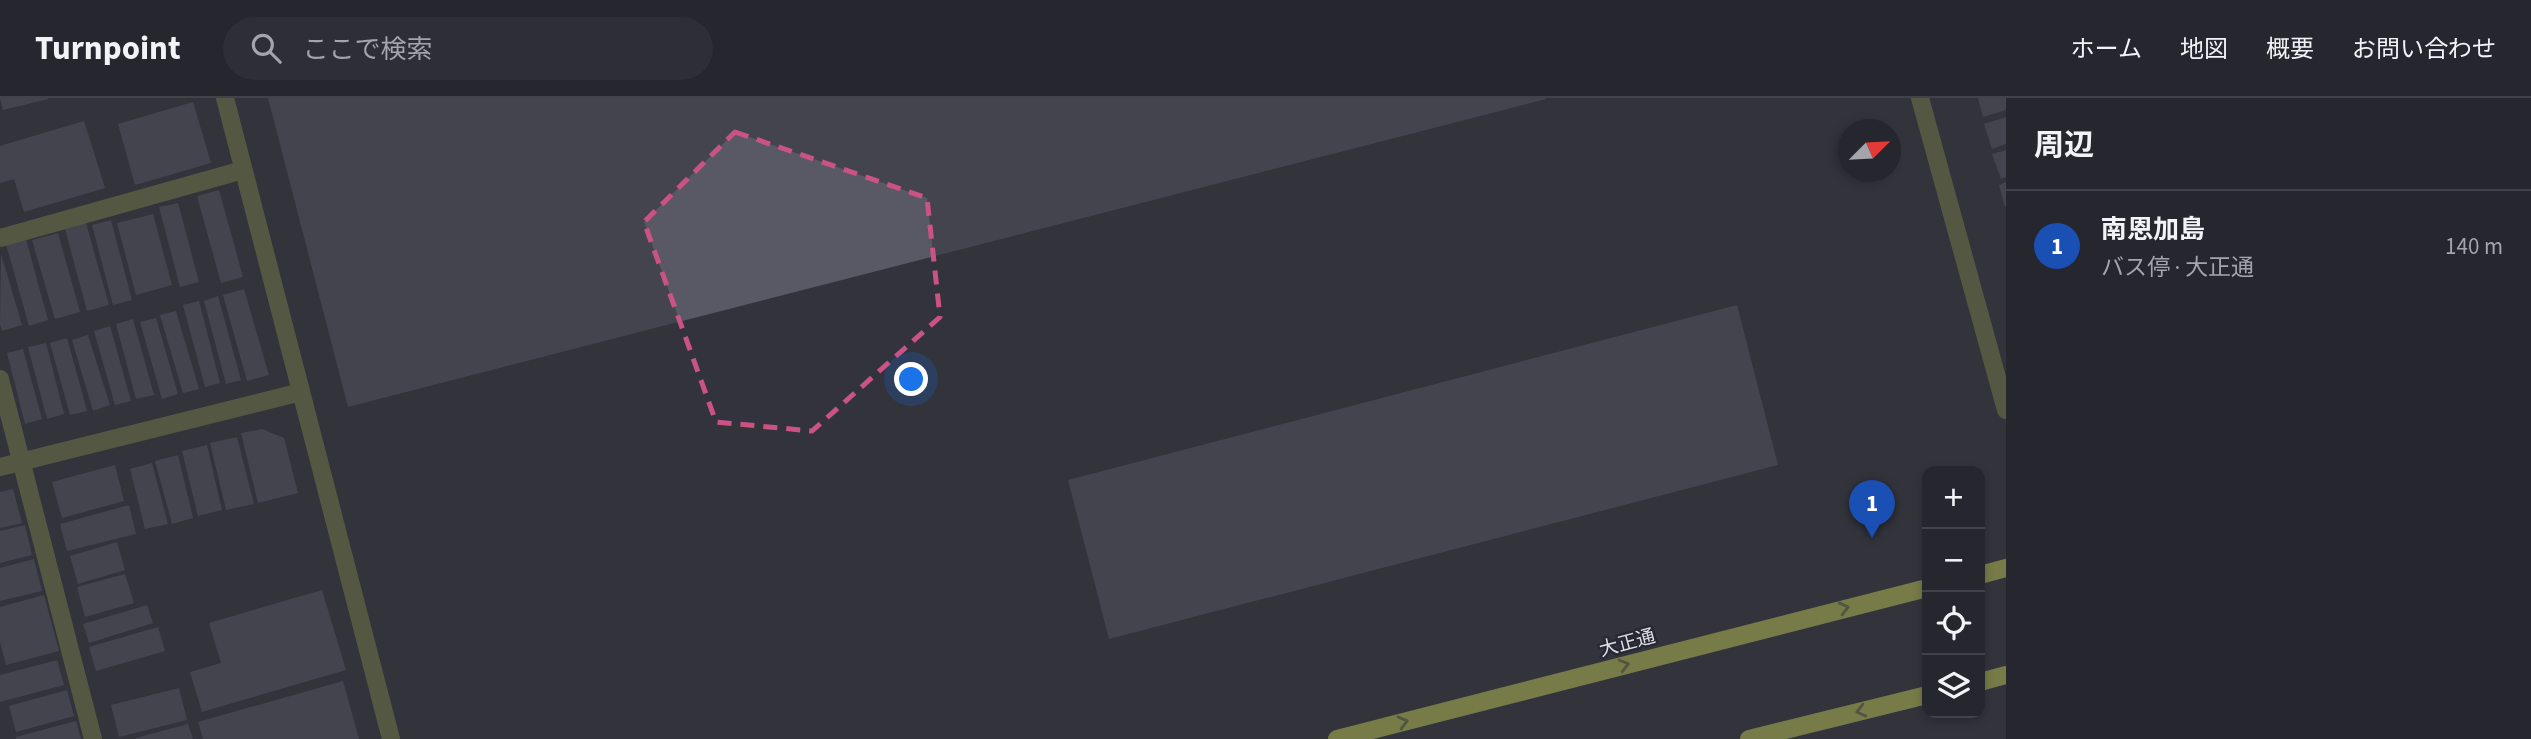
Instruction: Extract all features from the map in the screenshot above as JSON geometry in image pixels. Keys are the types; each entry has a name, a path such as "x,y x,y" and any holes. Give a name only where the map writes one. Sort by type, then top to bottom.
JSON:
{"main road":[{"path":"1985,574 2006,568"},
{"name":"大正通","path":"1337,739 1922,589"},
{"path":"1985,681 2006,675"},
{"path":"1749,739 1922,696"}],"street":[{"path":"225,98 391,739"},
{"path":"1920,98 2006,410"},
{"path":"0,238 243,170"},
{"path":"0,379 93,739"},
{"path":"0,467 301,391"}],"highlighted area":[{"path":"735,132 927,198 940,317 812,431 716,422 644,222"}],"building":[{"path":"0,98 48,98 48,99 3,110"},
{"path":"268,98 1545,98 1546,99 348,407"},
{"path":"1978,98 2006,98 2006,110 1983,117"},
{"path":"193,102 211,163 135,185 118,124"},
{"path":"2006,117 2006,144 1992,149 1984,124"},
{"path":"84,121 105,188 24,212 14,179 0,183 0,146"},
{"path":"2006,150 2006,177 2001,179 1992,154"},
{"path":"2006,182 2006,206 2005,207 1999,185"},
{"path":"219,190 243,277 221,283 197,196"},
{"path":"178,203 199,282 180,287 159,207"},
{"path":"153,214 172,285 136,295 117,223"},
{"path":"111,220 132,300 113,305 92,225"},
{"path":"86,223 109,305 87,311 65,229"},
{"path":"58,233 80,312 55,319 32,240"},
{"path":"26,239 48,320 29,326 6,244"},
{"path":"1,254 22,325 2,331 0,324"},
{"path":"244,289 269,375 247,381 223,295"},
{"path":"218,296 241,380 226,384 204,301"},
{"path":"199,301 220,383 205,387 183,305"},
{"path":"1737,305 1778,465 1109,639 1068,480"},
{"path":"176,311 199,389 183,393 160,315"},
{"path":"156,318 178,394 162,399 140,322"},
{"path":"133,319 154,395 136,399 116,324"},
{"path":"110,326 131,401 115,405 94,331"},
{"path":"88,335 110,405 93,411 72,340"},
{"path":"67,338 87,411 70,415 50,343"},
{"path":"46,343 64,414 47,419 28,347"},
{"path":"23,349 42,419 25,424 7,353"},
{"path":"262,429 284,438 298,493 258,503 241,433"},
{"path":"237,437 254,504 226,510 210,443"},
{"path":"207,445 222,510 198,516 182,451"},
{"path":"178,455 193,518 172,524 155,461"},
{"path":"152,463 168,524 145,529 130,469"},
{"path":"115,465 124,501 62,518 52,482"},
{"path":"13,489 22,523 0,528 0,492"},
{"path":"129,505 136,534 67,551 60,524"},
{"path":"25,525 32,555 0,563 0,531"},
{"path":"117,542 125,570 78,584 70,556"},
{"path":"34,559 42,591 0,601 0,568"},
{"path":"125,574 134,603 85,617 77,587"},
{"path":"322,590 346,670 202,712 190,672 221,663 209,623"},
{"path":"44,595 59,651 6,665 0,642 0,607"},
{"path":"147,605 153,623 89,643 83,624"},
{"path":"158,627 165,651 96,671 89,647"},
{"path":"57,660 64,685 0,702 0,675"},
{"path":"343,681 359,739 203,739 198,722"},
{"path":"179,688 187,720 119,737 111,705"},
{"path":"67,690 74,716 16,732 9,706"},
{"path":"76,721 81,739 16,739 16,737"},
{"path":"188,724 193,739 136,739 136,738"}],"place":[{"name":"南恩加島","path":"1872,538"}]}
